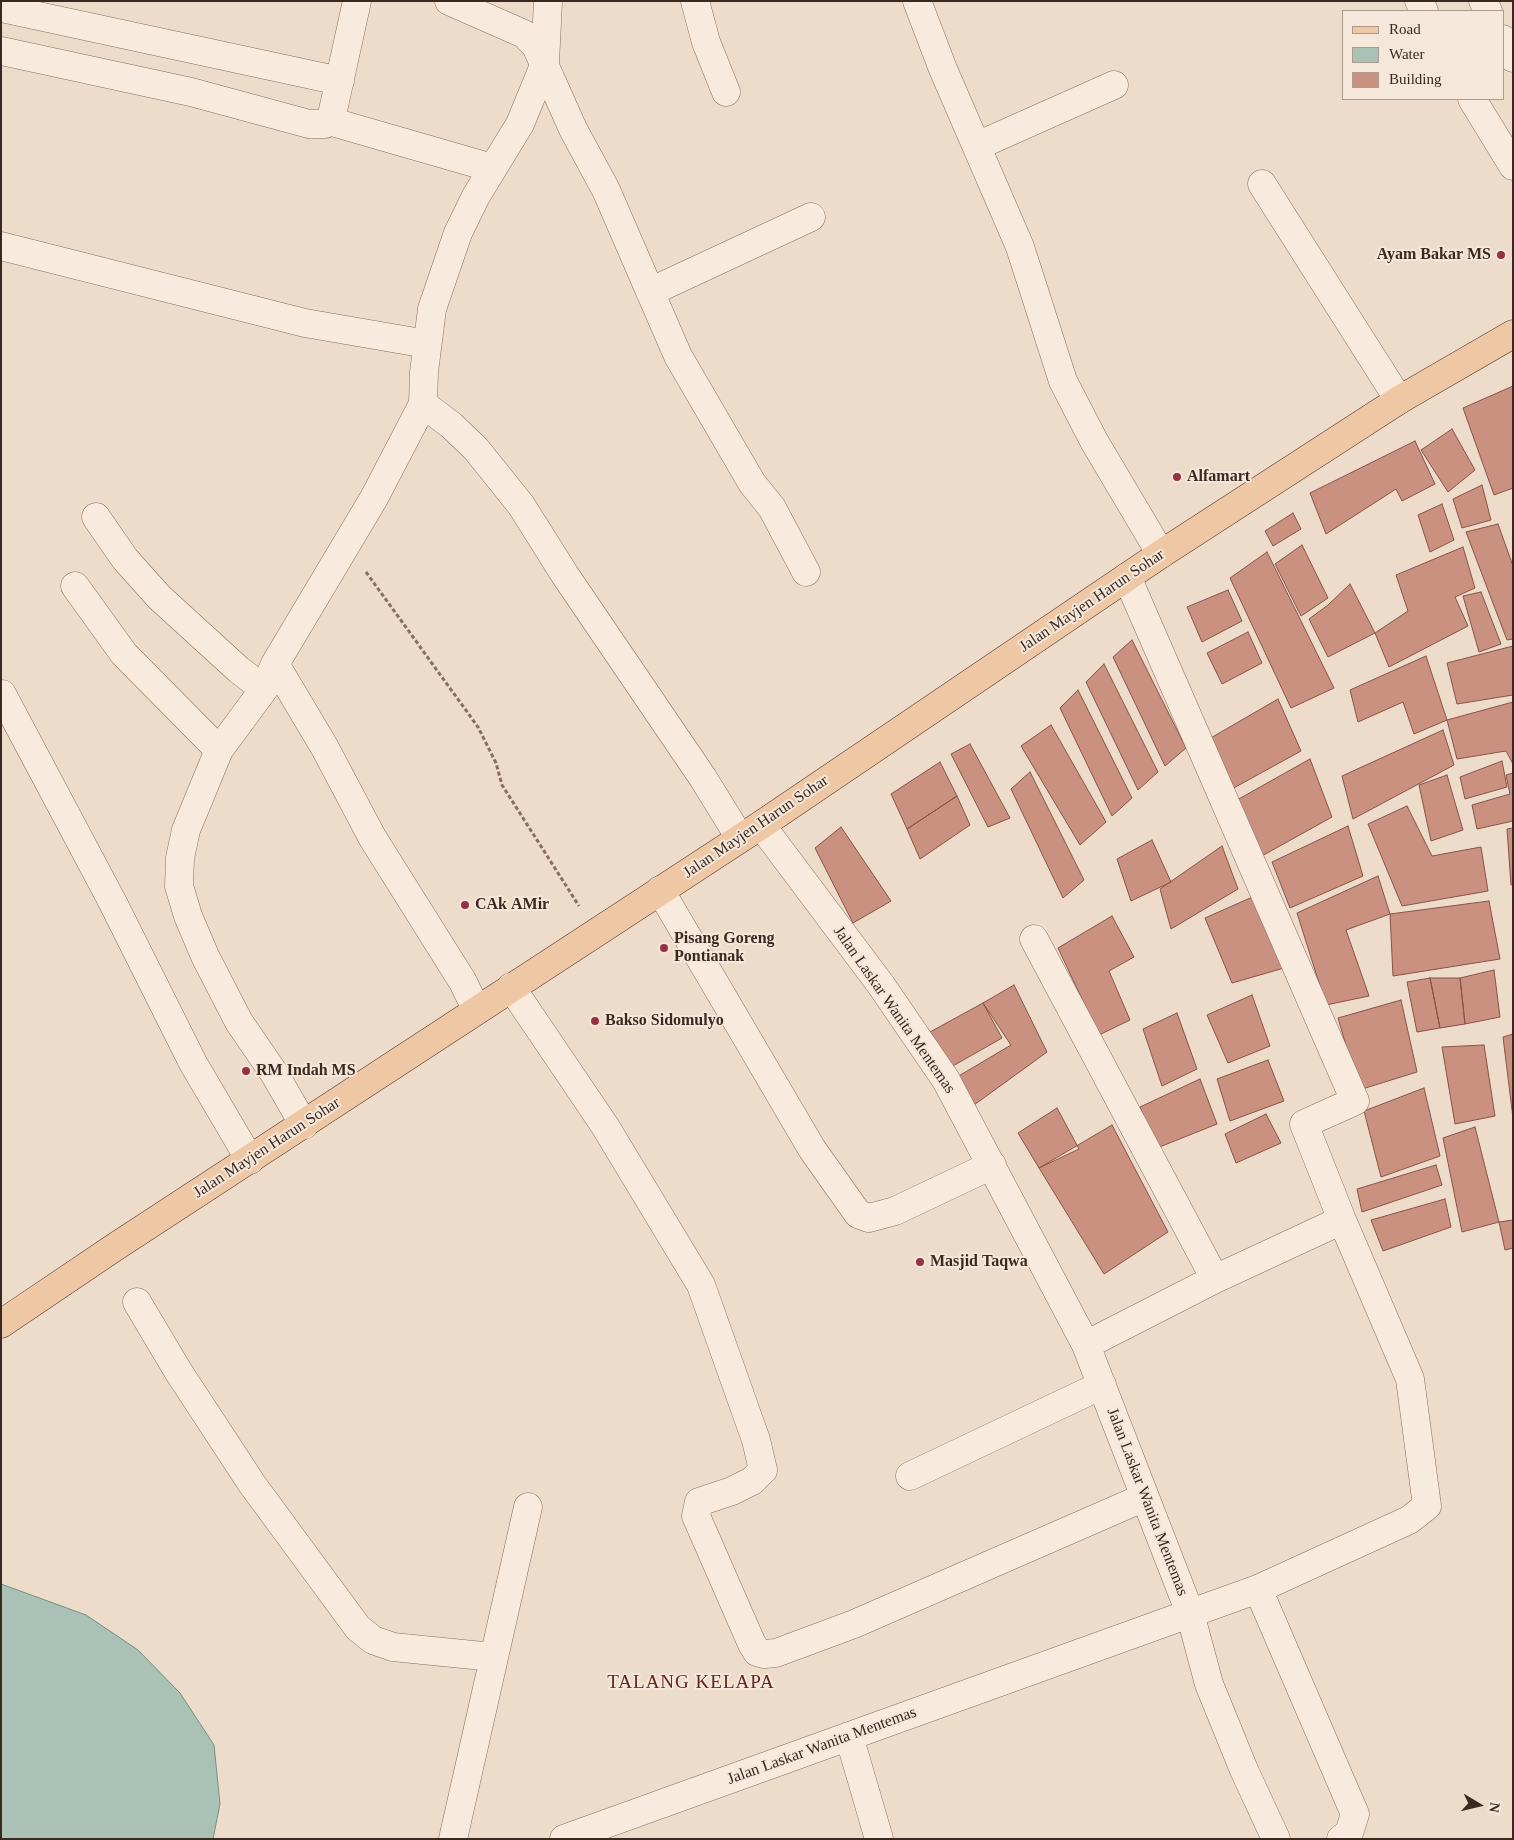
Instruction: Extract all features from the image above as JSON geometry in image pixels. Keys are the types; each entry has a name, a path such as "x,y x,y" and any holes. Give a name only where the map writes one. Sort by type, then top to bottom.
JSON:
{"main road":[{"name":"Jalan Mayjen Harun Sohar","path":"3,1320 304,1125 476,1009 750,832 1162,554 1399,400 1513,334"}],"street":[{"path":"1,51 191,92 309,124 325,124 329,121 340,81 357,1"},
{"path":"449,1 524,34 536,46 573,129 606,190 678,356 748,476 772,508 806,572"},
{"path":"304,1125 274,1073 239,1022 205,956 188,916 179,886 180,858 186,830 219,750 264,689 275,664 346,548 423,404 432,309 458,233 492,168 508,147 520,124 544,63 548,1"},
{"path":"695,1 706,42 726,92"},
{"path":"917,1 1020,247 1063,381 1094,441 1162,554"},
{"path":"1,8 340,81"},
{"path":"1504,41 1513,58"},
{"path":"977,146 1114,85"},
{"path":"1473,100 1513,166"},
{"path":"329,121 492,168"},
{"path":"1262,184 1399,400"},
{"path":"650,292 811,217"},
{"path":"1,246 305,323 428,344"},
{"name":"Jalan Laskar Wanita Mentemas","path":"423,404 452,425 476,449 521,505 565,575 704,778 881,986 946,1080 1086,1345 1190,1613 569,1838"},
{"path":"96,517 125,559 159,597 239,670 264,689"},
{"path":"1127,577 1355,1101 1304,1124 1342,1220 1410,1379 1428,1506 1409,1520 1258,1589 1190,1613 1209,1684 1244,1770 1276,1839"},
{"path":"75,586 124,654 219,750"},
{"path":"275,664 325,748 372,837 463,982 476,1009"},
{"path":"2,694 11,735 87,854 193,1063 250,1160"},
{"path":"660,890 812,1149 858,1214 869,1218 895,1211 992,1165"},
{"path":"1034,939 1215,1279"},
{"path":"511,987 605,1126 705,1294 756,1440 762,1470 752,1481 739,1488 699,1502 696,1516 757,1652 764,1654 776,1653 854,1624 1144,1497"},
{"path":"1086,1345 1215,1279 1342,1220"},
{"path":"137,1302 178,1371 252,1484 358,1628 374,1640 393,1647 493,1656"},
{"path":"910,1476 1102,1385"},
{"path":"453,1839 528,1507"},
{"path":"1258,1589 1355,1814 1349,1832 1341,1839"},
{"path":"849,1736 879,1839"}],"path":[{"path":"346,548 379,588 478,727 496,763 502,785 595,933"}],"water":[{"path":"1,1584 86,1615 138,1650 180,1693 214,1745 220,1804 213,1839 1,1839"}],"building":[{"path":"1513,386 1513,488 1494,495 1463,408"},
{"path":"1452,429 1475,470 1448,492 1421,450"},
{"path":"1415,441 1435,484 1402,501 1396,489 1326,534 1310,493"},
{"path":"1482,485 1491,520 1462,528 1453,499"},
{"path":"1442,504 1454,540 1430,552 1418,515"},
{"path":"1293,513 1301,529 1273,546 1265,531"},
{"path":"1498,524 1513,566 1513,639 1507,640 1466,532"},
{"path":"1302,545 1328,598 1301,616 1275,564"},
{"path":"1463,547 1475,588 1455,597 1468,626 1389,667 1375,633 1408,611 1396,575"},
{"path":"1267,552 1334,688 1291,708 1230,578"},
{"path":"1350,584 1375,633 1328,657 1309,619 1328,605"},
{"path":"1228,590 1242,621 1202,642 1187,607"},
{"path":"1481,592 1501,644 1479,652 1463,596"},
{"path":"1248,632 1262,663 1222,684 1207,653"},
{"path":"1132,640 1186,748 1165,766 1113,657"},
{"path":"1513,646 1513,695 1457,704 1447,663"},
{"path":"1426,656 1447,720 1414,734 1403,702 1358,722 1350,690"},
{"path":"1104,664 1158,772 1138,790 1086,682"},
{"path":"1078,690 1132,798 1112,816 1060,708"},
{"path":"1278,699 1301,751 1230,790 1209,739"},
{"path":"1513,702 1513,764 1506,751 1457,759 1447,720"},
{"path":"1051,725 1106,822 1080,845 1021,746"},
{"path":"1443,730 1454,765 1353,819 1342,776"},
{"path":"970,744 1010,818 988,827 951,754"},
{"path":"1310,759 1332,817 1260,857 1237,800"},
{"path":"1502,761 1507,787 1465,799 1460,777"},
{"path":"940,762 957,796 907,829 891,794"},
{"path":"1030,772 1084,880 1063,898 1011,789"},
{"path":"1513,773 1513,821 1477,829 1472,805 1510,794 1506,775"},
{"path":"1447,775 1463,830 1431,841 1419,785"},
{"path":"957,796 970,825 920,859 907,829"},
{"path":"1407,806 1432,856 1481,847 1488,891 1402,906 1368,824"},
{"path":"1348,826 1363,876 1290,908 1272,862"},
{"path":"841,827 891,901 853,923 815,848"},
{"path":"1513,828 1513,884 1511,885 1507,829"},
{"path":"1152,840 1171,882 1131,901 1117,859"},
{"path":"1222,846 1238,889 1171,929 1160,889"},
{"path":"1378,876 1390,914 1346,930 1369,996 1326,1005 1297,913"},
{"path":"1257,895 1284,968 1232,983 1205,918"},
{"path":"1489,901 1500,959 1393,976 1390,914"},
{"path":"1112,916 1134,957 1109,971 1130,1020 1099,1035 1058,948"},
{"path":"1494,970 1500,1017 1465,1024 1460,978"},
{"path":"1430,978 1460,978 1465,1024 1440,1028"},
{"path":"1430,978 1440,1028 1417,1032 1407,982"},
{"path":"1014,985 1047,1052 974,1105 957,1077 1011,1045 983,1003"},
{"path":"1252,995 1270,1046 1228,1063 1207,1015"},
{"path":"1401,1000 1417,1072 1359,1090 1338,1018"},
{"path":"983,1003 1002,1038 951,1067 930,1032"},
{"path":"1177,1013 1197,1069 1162,1086 1143,1029"},
{"path":"1513,1034 1513,1118 1503,1037"},
{"path":"1484,1045 1495,1116 1455,1124 1442,1047"},
{"path":"1268,1060 1284,1101 1230,1121 1217,1079"},
{"path":"1200,1079 1217,1124 1157,1148 1140,1107"},
{"path":"1424,1088 1440,1156 1381,1177 1364,1111"},
{"path":"1057,1108 1079,1149 1039,1168 1018,1133"},
{"path":"1266,1114 1281,1143 1236,1163 1225,1134"},
{"path":"1112,1125 1168,1232 1104,1274 1039,1168"},
{"path":"1475,1127 1499,1222 1462,1232 1443,1138"},
{"path":"1436,1165 1442,1185 1362,1212 1357,1189"},
{"path":"1445,1199 1451,1227 1383,1251 1371,1220"},
{"path":"1513,1220 1513,1248 1505,1250 1499,1222"}],"place":[{"name":"Ayam Bakar MS","path":"1501,255"},
{"name":"Alfamart","path":"1177,477"},
{"name":"CAk AMir","path":"465,905"},
{"name":"Pisang Goreng Pontianak","path":"664,948"},
{"name":"Bakso Sidomulyo","path":"595,1021"},
{"name":"RM Indah MS","path":"246,1071"},
{"name":"Masjid Taqwa","path":"920,1262"}],"district":[{"name":"TALANG KELAPA","path":"691,1683"}]}
